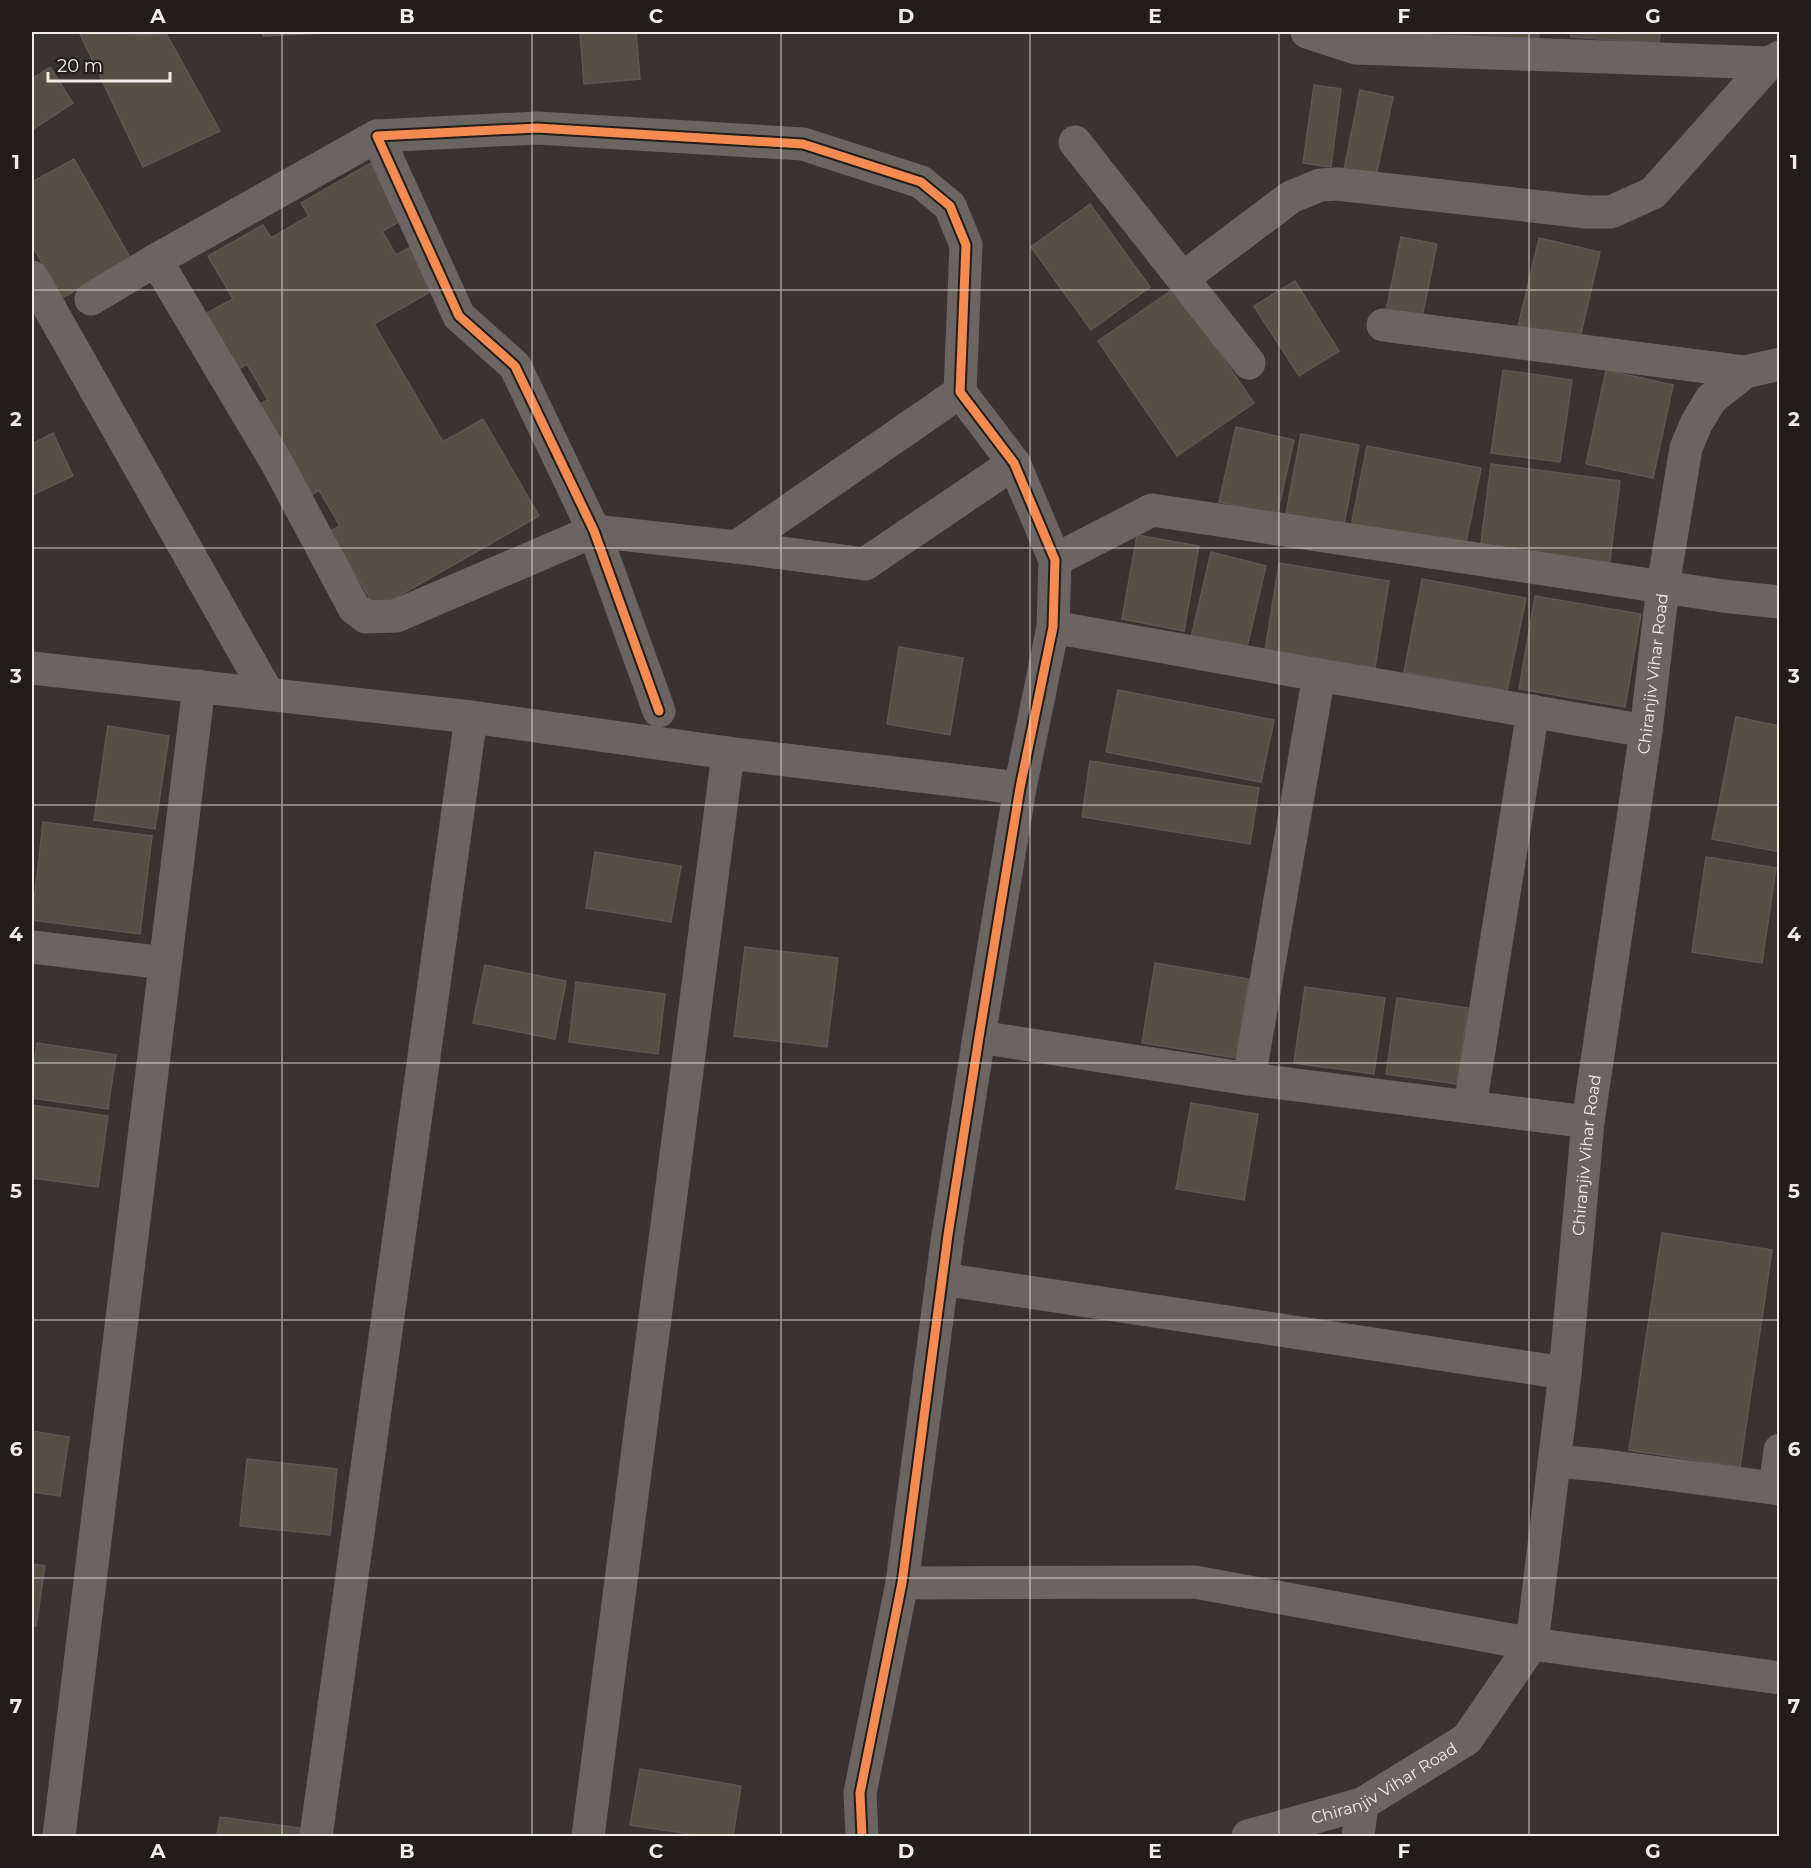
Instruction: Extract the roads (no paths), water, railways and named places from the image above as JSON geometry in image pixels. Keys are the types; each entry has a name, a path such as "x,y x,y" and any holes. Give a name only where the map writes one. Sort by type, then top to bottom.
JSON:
{"street":[{"path":"1307,32 1356,48 1774,60"},
{"path":"1184,278 1291,197 1320,185 1337,183 1586,212 1611,212 1653,193 1774,60"},
{"path":"91,299 377,136 537,128 803,144 921,182 950,206 966,245 960,392 1014,463 1055,560 1053,627 1020,788 979,1037 942,1279 902,1583 860,1793 862,1836"},
{"path":"377,136 459,316 515,366 594,531 659,711"},
{"path":"1076,142 1249,363"},
{"path":"156,260 278,465 354,608 366,617 396,616 594,531 865,564 1014,463"},
{"path":"32,277 44,328 268,694"},
{"path":"1383,325 1745,372"},
{"name":"Chiranjiv Vihar Road","path":"1248,1836 1362,1804 1467,1739 1532,1644 1565,1373 1588,1122 1646,730 1663,586 1686,448 1696,424 1712,399 1745,372 1779,364"},
{"path":"736,547 960,392"},
{"path":"1055,560 1152,510 1779,602"},
{"path":"1053,627 1318,675 1646,730"},
{"path":"32,668 471,717 728,753 1020,788"},
{"path":"1249,1079 1318,675"},
{"path":"59,1836 199,686"},
{"path":"1470,1107 1533,711"},
{"path":"316,1836 471,717"},
{"path":"588,1836 728,753"},
{"path":"32,947 165,963"},
{"path":"979,1037 1249,1079 1588,1122"},
{"path":"942,1279 1565,1373"},
{"path":"1555,1461 1777,1488 1779,1450"},
{"path":"902,1583 1195,1582 1532,1644 1779,1678"},
{"path":"1358,1836 1362,1804"}]}
